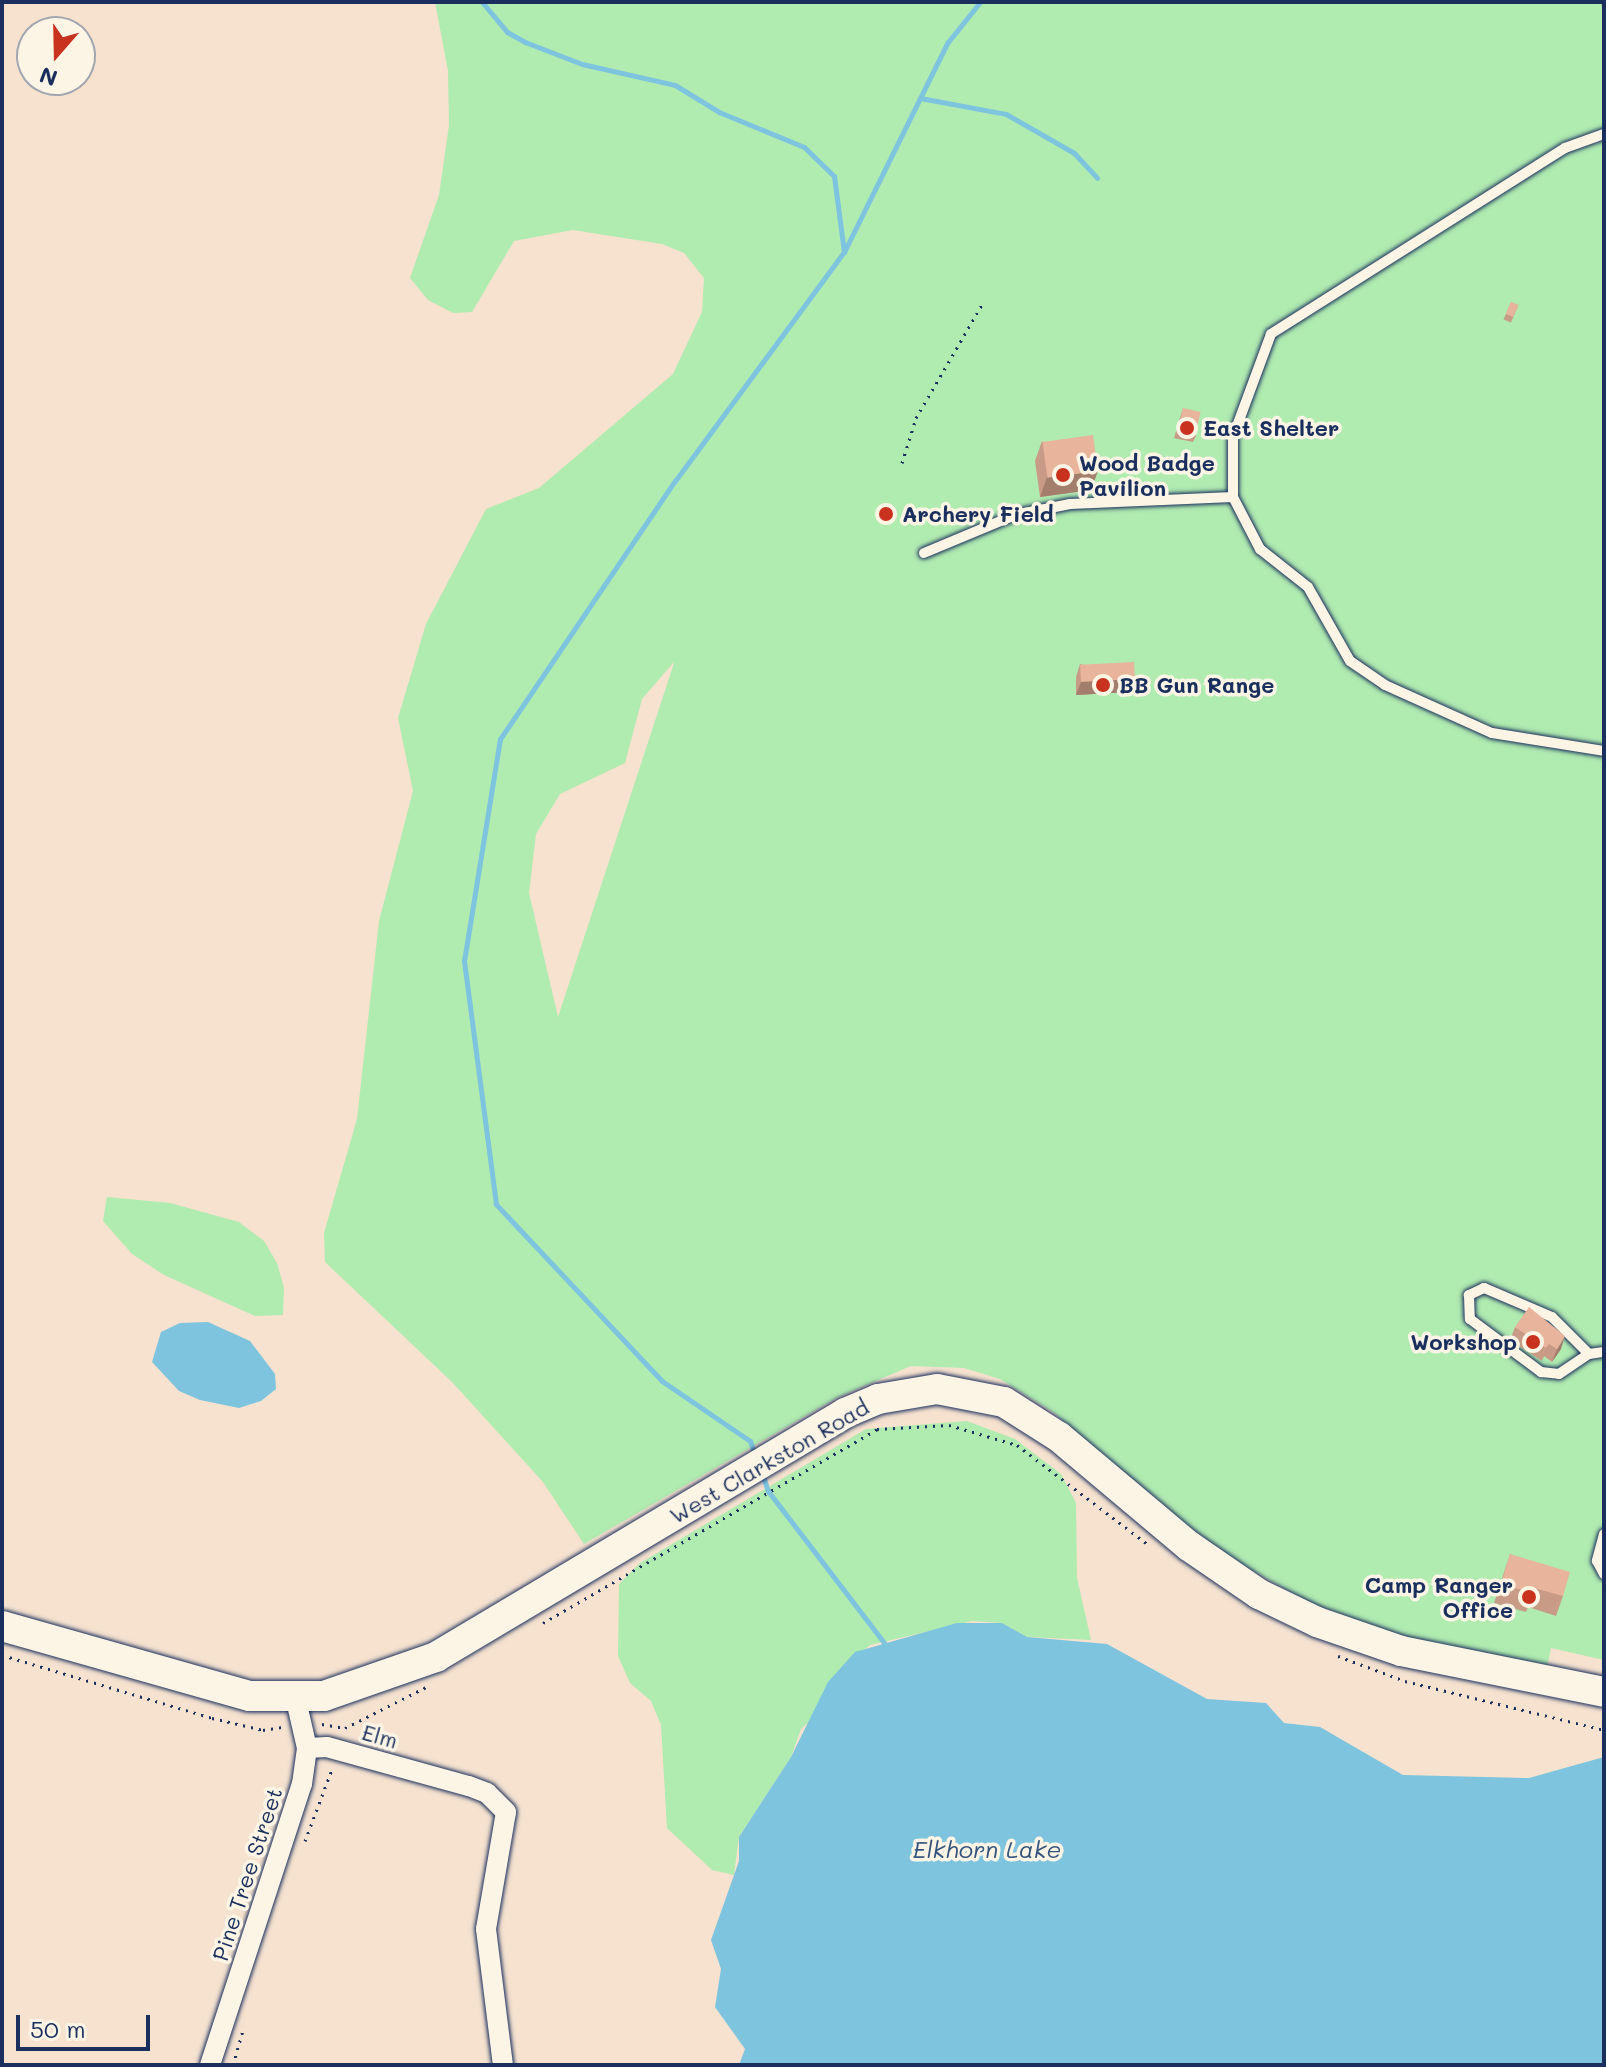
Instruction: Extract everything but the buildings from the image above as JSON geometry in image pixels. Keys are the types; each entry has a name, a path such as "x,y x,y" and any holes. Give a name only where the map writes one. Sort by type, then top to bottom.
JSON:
{"main road":[{"name":"West Clarkston Road","path":"2,1626 172,1678 249,1696 295,1696 350,1689 436,1657 845,1413 878,1399 937,1389 1004,1402 1059,1437 1200,1554 1259,1594 1317,1622 1401,1651 1604,1692"}],"street":[{"name":"Pine Tree Street","path":"210,2065 302,1784 307,1748 295,1696"},
{"name":"Elm","path":"307,1748 327,1747 487,1793 506,1812 486,1929 503,2065"}],"lane":[{"path":"1604,134 1565,148 1271,334 1233,437 1233,497 1260,549 1308,587 1350,661 1385,685 1492,733 1604,751"},
{"path":"924,553 1015,515 1070,504 1233,497"},
{"path":"1589,1354 1552,1317 1484,1288 1469,1295 1470,1319 1541,1372 1559,1374 1589,1354 1604,1352"},
{"path":"1604,1534 1597,1561 1598,1570 1604,1574"}],"path":[{"path":"902,463 916,418 983,303"},
{"path":"561,1613 877,1429 949,1425 1017,1445 1155,1550"},
{"path":"1566,1719 1604,1730"}],"green space":[{"path":"435,2 1604,2 1604,1660 1551,1648 1547,1667 1400,1637 1322,1610 1215,1549 1053,1412 1000,1379 964,1368 911,1366 838,1397 584,1544 543,1482 452,1382 325,1262 324,1233 357,1119 379,921 413,791 398,718 426,624 486,509 539,488 673,374 702,312 704,278 684,253 662,244 573,230 514,241 472,312 453,313 428,300 410,278 439,195 449,125 448,71","holes":["674,662 558,1017 529,893 536,834 560,794 625,763 642,699"]},
{"path":"107,1197 170,1203 239,1222 264,1241 277,1263 284,1288 283,1315 255,1316 164,1275 132,1254 103,1221"},
{"path":"967,1421 1015,1439 1061,1474 1076,1503 1077,1578 1091,1640 1027,1637 1002,1623 972,1621 870,1645 834,1676 814,1717 801,1729 791,1757 739,1837 734,1875 712,1870 667,1828 661,1725 651,1701 630,1683 618,1656 619,1584 640,1563 866,1429"}],"water":[{"path":"208,1322 250,1341 275,1374 276,1389 261,1401 239,1408 200,1400 179,1391 152,1362 161,1332 180,1323"},
{"name":"Elkhorn Lake","path":"957,1623 1002,1623 1027,1637 1107,1644 1207,1699 1266,1703 1284,1723 1320,1727 1403,1775 1529,1778 1604,1757 1604,2065 739,2065 745,2049 715,2007 721,1969 711,1940 739,1861 739,1837 791,1757 828,1682 855,1652"}],"waterway":[{"path":"482,2 507,32 525,42 582,64 675,85 719,112 804,147 834,176 844,252"},
{"path":"755,1456 750,1441 662,1381 496,1204 464,961 500,739 675,481 844,252 948,42 980,2"},
{"path":"920,98 1006,114 1074,153 1097,178"},
{"path":"762,1473 768,1491 885,1644"}],"place":[{"name":"East Shelter","path":"1187,428"},
{"name":"Wood Badge Pavilion","path":"1063,475"},
{"name":"Archery Field","path":"886,514"},
{"name":"BB Gun Range","path":"1103,685"},
{"name":"Workshop","path":"1533,1342"},
{"name":"Camp Ranger Office","path":"1529,1597"}]}
